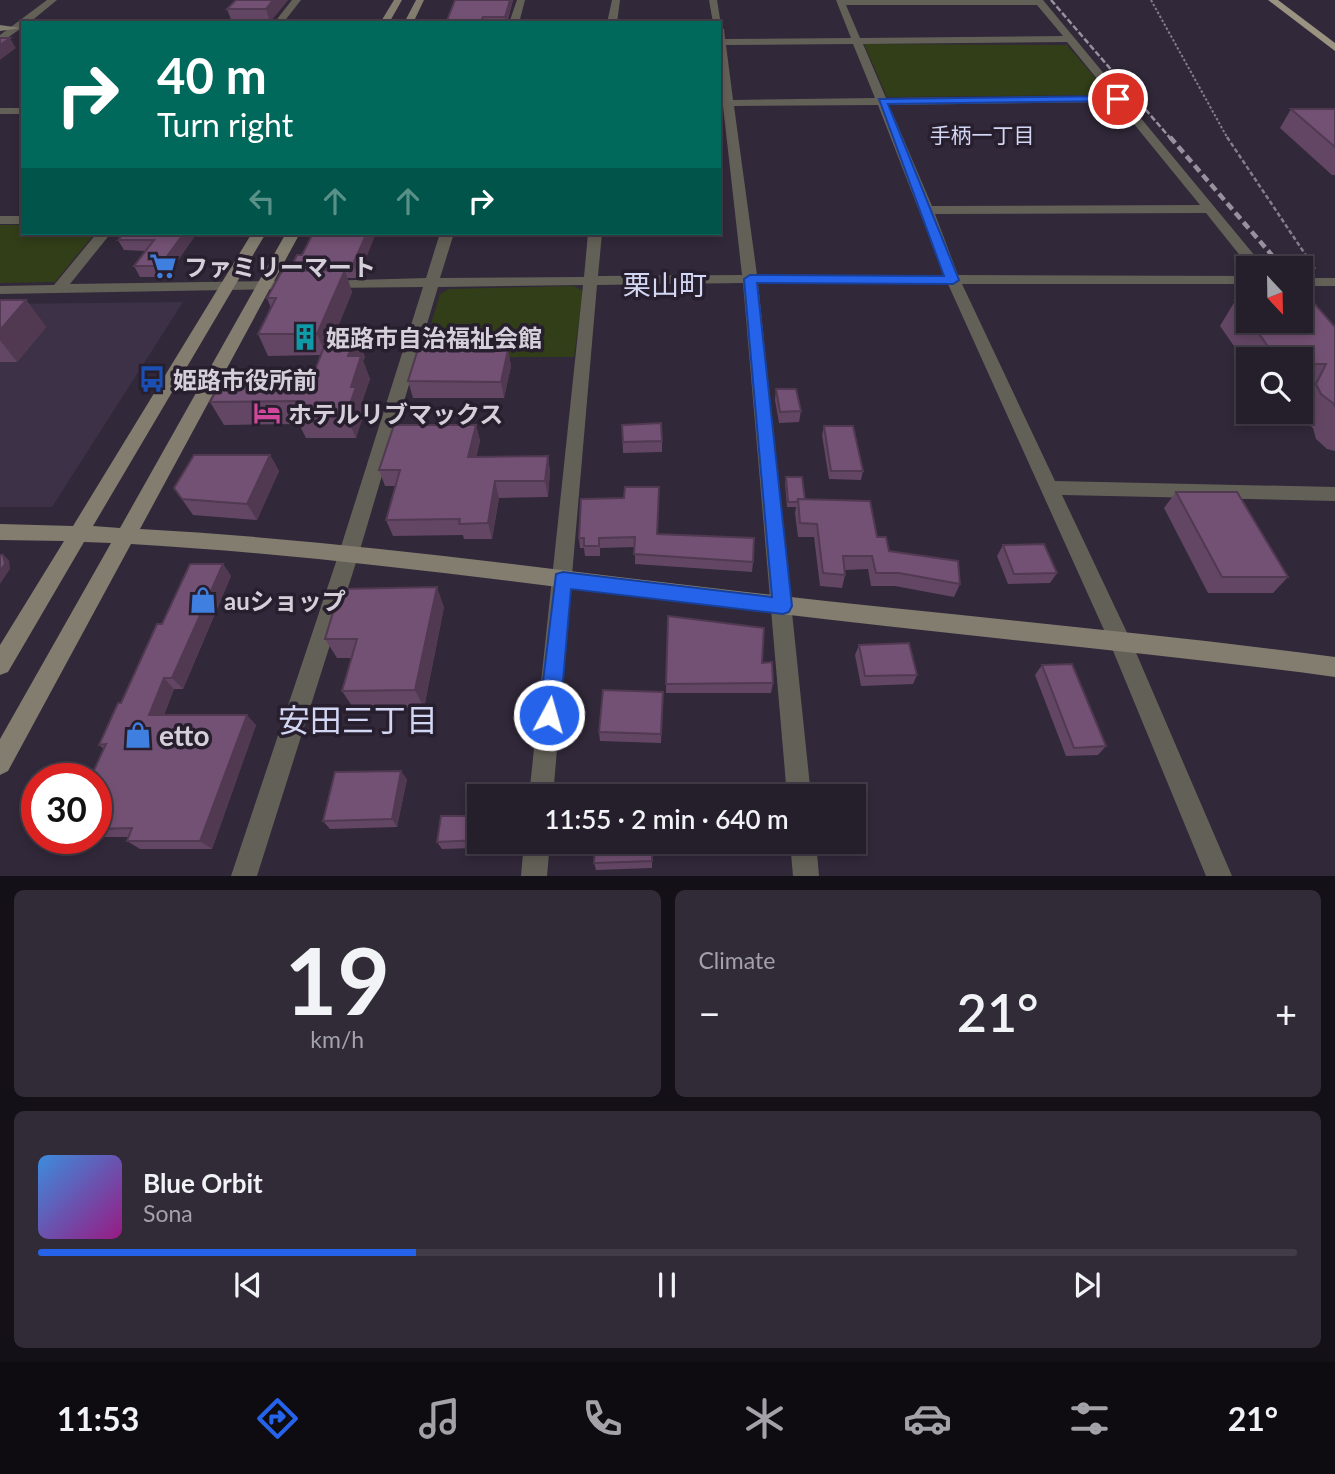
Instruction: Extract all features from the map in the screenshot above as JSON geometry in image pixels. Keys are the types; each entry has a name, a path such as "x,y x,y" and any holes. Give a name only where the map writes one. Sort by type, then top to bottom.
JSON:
{"main road":[{"path":"1272,0 1335,48"}],"street":[{"path":"27,21 52,0"},
{"path":"280,21 297,0"},
{"path":"385,21 398,0"},
{"path":"409,21 420,0"},
{"path":"515,21 521,0"},
{"path":"612,21 616,0"},
{"path":"713,0 718,21"},
{"path":"1219,876 1120,641 953,280 927,210 840,1 1039,1 1248,256"},
{"path":"0,28 19,28"},
{"path":"0,40 19,28"},
{"path":"721,42 1068,39"},
{"path":"721,57 724,103 750,279 798,784"},
{"path":"724,103 1118,99"},
{"path":"0,111 21,111"},
{"path":"927,210 1209,209"},
{"path":"0,220 21,220"},
{"path":"60,288 101,235"},
{"path":"0,665 8,638 77,533 257,235"},
{"path":"0,763 292,235"},
{"path":"244,876 349,553 446,235"},
{"path":"542,784 595,235"},
{"path":"0,289 750,279 1236,280"},
{"path":"1051,488 1335,494"},
{"path":"0,533 127,534 349,553 783,606 1120,641 1335,667"},
{"path":"534,876 536,854"},
{"path":"804,854 806,876"}],"path":[{"path":"1151,0 1237,158 1329,282"}],"shaded area":[{"path":"183,302 52,507 0,507 0,304"}],"green space":[{"path":"864,44 1067,45 1110,95 887,97"},
{"path":"0,225 21,225 21,235 93,235 55,282 0,283"},
{"path":"574,286 583,291 574,357 421,357 440,294 449,289"}],"building":[{"path":"236,0 273,0 266,9 227,9"},
{"path":"455,0 510,0 505,17 483,17 481,21 447,21"},
{"path":"0,38 10,38 0,45"},
{"path":"1291,109 1335,109 1335,147"},
{"path":"122,235 183,235 160,266 134,266 154,240 118,240"},
{"path":"312,235 366,235 353,264 292,265 297,255 302,255"},
{"path":"345,270 317,334 258,334 276,298 267,298 282,271"},
{"path":"0,300 26,300 0,330"},
{"path":"1313,302 1335,327 1335,407 1321,394 1316,384 1326,364 1313,364 1313,347 1268,347 1258,333 1313,333"},
{"path":"329,334 357,334 348,356 361,356 351,387 356,387 346,415 295,415 301,401 210,402 223,378 312,378"},
{"path":"418,349 508,350 501,382 408,381"},
{"path":"776,389 796,389 801,411 780,412"},
{"path":"661,423 662,441 623,442 622,425"},
{"path":"394,425 476,425 468,457 548,456 545,481 495,481 488,523 459,524 460,519 386,520 400,470 379,470"},
{"path":"824,426 853,426 863,471 831,471"},
{"path":"194,455 270,455 247,504 182,499 174,488"},
{"path":"786,477 802,477 805,500 788,502"},
{"path":"625,487 659,487 657,534 754,538 753,562 634,554 635,537 599,538 599,546 584,546 584,538 579,538 581,499 624,498"},
{"path":"1176,492 1237,492 1288,577 1222,577"},
{"path":"798,499 870,501 877,537 886,537 889,551 958,561 960,584 899,573 876,573 872,556 843,556 845,575 823,573 817,524 800,523"},
{"path":"1044,544 1057,573 1014,574 1003,545"},
{"path":"0,555 3,555 5,564 0,571"},
{"path":"190,564 223,564 172,678 164,678 149,715 247,715 200,841 127,841 132,828 112,829 112,763 97,763 106,744 99,745 118,703 121,703 157,624 162,624"},
{"path":"437,587 415,690 342,691 357,639 325,639 340,589"},
{"path":"668,616 764,628 762,663 772,662 773,683 666,684"},
{"path":"909,643 917,675 865,676 859,645"},
{"path":"1072,664 1106,746 1074,748 1042,665"},
{"path":"603,690 663,692 661,734 599,732"},
{"path":"401,771 392,819 323,821 335,772"},
{"path":"441,816 467,816 467,841 437,842"},
{"path":"594,854 652,854 652,861 594,863"}],"railway":[{"path":"1051,0 1171,139"},
{"path":"1170,137 1273,256"},
{"path":"1313,313 1320,321"},
{"path":"1318,319 1335,339"}],"place":[{"name":"ファミリーマート","path":"163,266"},
{"name":"姫路市自治福祉会館","path":"305,337"},
{"name":"姫路市役所前","path":"152,379"},
{"name":"ホテルリブマックス","path":"267,413"},
{"name":"auショップ","path":"203,600"},
{"name":"etto","path":"138,735"}],"district":[{"name":"手柄一丁目","path":"982,134"},
{"name":"栗山町","path":"665,284"},
{"name":"安田三丁目","path":"358,719"}],"route":[{"path":"549,715 563,580 783,606 750,279 953,280 882,101 1118,99"}]}
